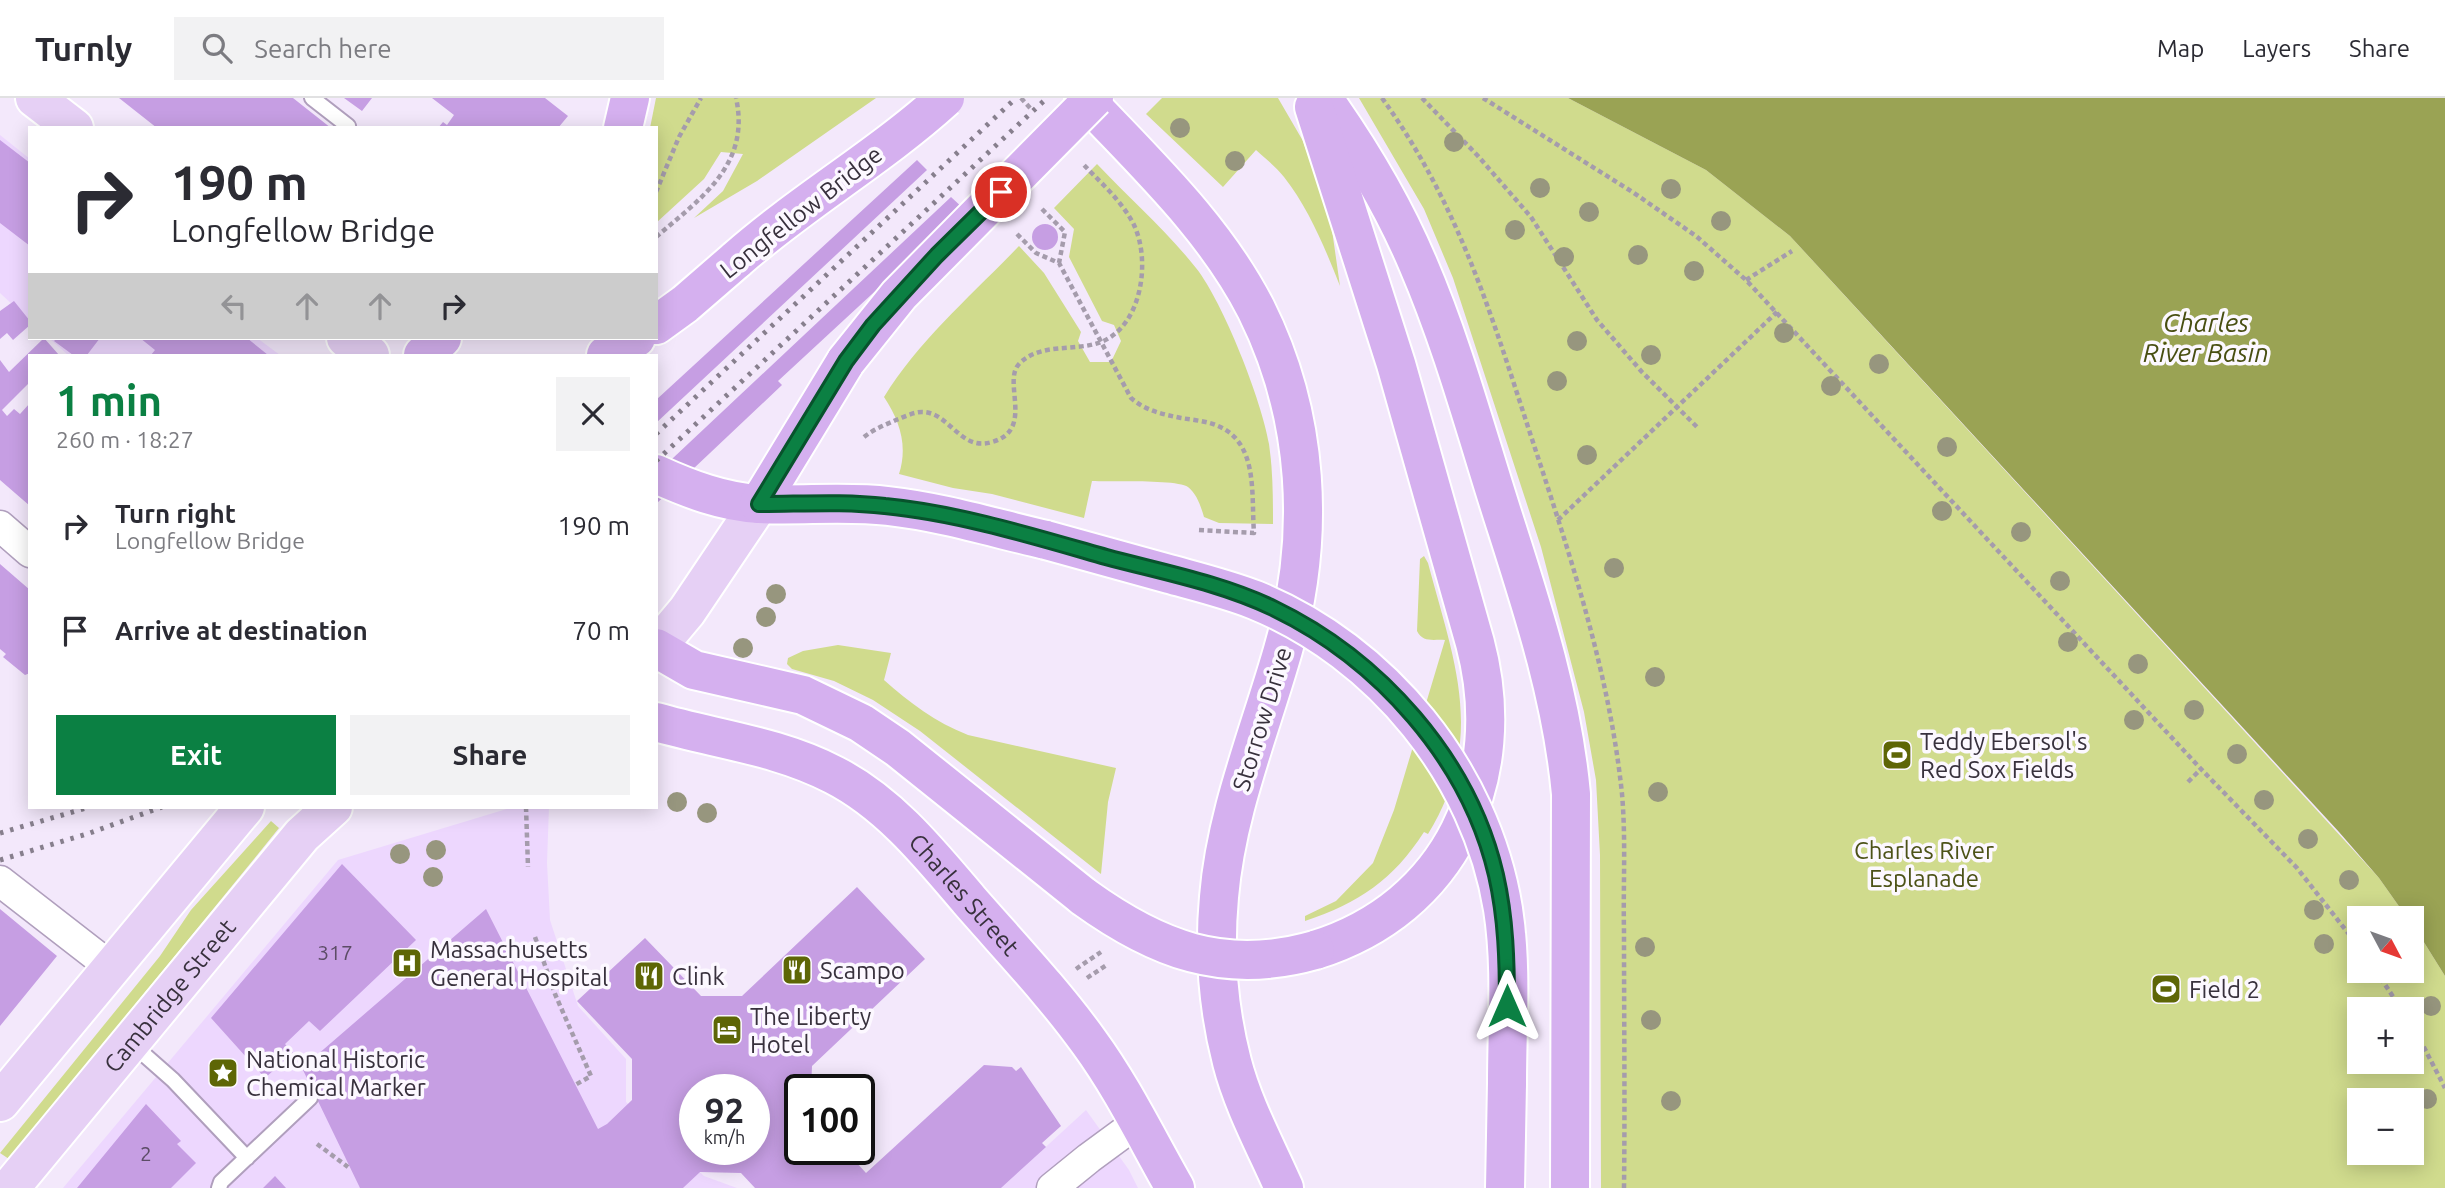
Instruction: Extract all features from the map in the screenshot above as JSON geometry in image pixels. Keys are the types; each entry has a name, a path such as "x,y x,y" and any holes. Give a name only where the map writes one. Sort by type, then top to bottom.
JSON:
{"highway":[{"path":"623,126 630,98"},
{"name":"Longfellow Bridge","path":"658,324 692,298 758,240 895,140 944,98"},
{"name":"Storrow Drive","path":"1084,98 1200,222 1236,273 1274,350 1298,439 1304,515 1302,556 1295,603 1231,830 1219,894 1217,930 1221,1000 1233,1064 1284,1188"},
{"path":"759,504 846,361 899,295 1094,98"},
{"path":"658,649 694,670 803,695 861,723 898,748 1084,897 1137,932 1172,947 1208,957 1260,960 1291,957 1340,942 1380,921 1419,889 1444,859 1464,825 1474,800 1483,764 1487,729 1485,686 1396,364 1311,98"},
{"path":"1323,98 1382,191 1426,284 1459,375 1519,566 1558,704 1571,794 1570,1188"},
{"path":"424,354 440,340"},
{"path":"608,354 632,340"},
{"path":"658,475 717,497 759,504 887,506 943,515 1046,540 1225,590 1272,608 1302,623 1372,674 1408,711 1457,779 1479,825 1495,872 1503,911 1507,954 1505,1188"},
{"name":"Charles Street","path":"658,723 770,751 816,767 852,785 886,812 934,860 1075,1024 1103,1062 1175,1188"}],"main road":[{"path":"35,98 71,126"},
{"path":"349,340 369,354"},
{"path":"658,646 687,611 759,504"},
{"path":"0,1102 243,809"},
{"name":"Cambridge Street","path":"10,1188 302,835 330,809"}],"street":[{"path":"0,526 28,550"},
{"path":"0,881 112,968"},
{"path":"1052,1188 1138,1122"}],"lane":[{"path":"312,98 348,126"},
{"path":"130,1041 173,1080 247,1158"},
{"path":"219,1188 221,1182 310,1098"}],"path":[{"path":"658,187 679,137 701,98"},
{"path":"658,235 705,194 724,173 732,157 739,122 736,98"},
{"path":"1021,98 1038,116"},
{"path":"1422,98 1478,156 1531,217 1597,320 1642,372 1699,429"},
{"path":"1483,98 1634,193 1696,236 1746,280 2201,769 2297,868 2347,932"},
{"path":"864,438 873,430 891,422 923,412 935,415 967,440 986,444 998,440 1008,432 1017,411 1014,373 1020,363 1034,355 1058,348 1100,342 1123,326 1131,315 1138,290 1140,247 1135,227 1120,203 1082,162"},
{"path":"1042,209 1065,232 1059,263 1131,398 1148,411 1212,424 1230,432 1244,446 1248,459 1254,533 1197,530"},
{"path":"1017,234 1036,253 1059,263"},
{"path":"1746,280 1792,251"},
{"path":"1558,520 1777,312"},
{"path":"2188,782 2201,769"},
{"path":"526,809 528,867"},
{"path":"534,937 555,994 591,1076 575,1085"},
{"path":"1073,971 1104,951"},
{"path":"1081,983 1108,964"},
{"path":"2424,1047 2445,1088"},
{"path":"317,1144 348,1167"}],"shaded area":[{"path":"0,135 28,157 28,319 0,293"},
{"path":"51,340 260,340 279,354 67,354"},
{"name":"Massachusetts General Hospital","path":"506,809 549,809 547,863 550,920 578,1006 626,1059 626,1102 679,1152 679,1165 692,1165 704,1176 737,1188 63,1188 338,860"},
{"path":"1086,1110 1129,1170 1138,1188 1001,1188"}],"green space":[{"path":"656,98 876,98 757,181 694,218 723,191 743,154 721,152 704,179 658,221 658,126 650,126"},
{"path":"1162,98 1278,98 1303,141 1331,223 1340,286 1309,216 1278,170 1256,150 1223,187 1146,114"},
{"name":"Charles River Esplanade","path":"1359,98 1568,98 1706,170 1790,236 2379,878 2399,906 2347,906 2347,984 2424,984 2424,942 2445,976 2445,1188 1601,1188 1600,855 1596,780 1584,712 1541,547 1453,278 1424,209"},
{"path":"1097,164 1184,254 1207,284 1218,304 1240,353 1265,425 1271,464 1273,524 1219,523 1204,517 1191,490 1181,484 1092,481 1084,518 899,474 903,454 901,434 884,397 913,356 1019,246 1044,273 1081,332 1078,341 1090,362 1111,362 1121,341 1114,325 1102,321 1069,257 1074,229 1054,208"},
{"path":"1424,556 1447,633 1460,699 1461,732 1457,765 1446,799 1428,834 1424,832 1387,877 1358,898 1305,921 1305,916 1336,901 1373,863 1394,810 1445,640 1425,639 1417,631 1420,559"},
{"path":"838,645 891,653 884,680 923,711 956,730 1116,768 1108,802 1101,874 920,731 873,700 834,681 792,669 787,664 788,658 803,651"},
{"path":"271,821 279,828 254,859 9,1159 0,1153 160,956 191,910"}],"water":[{"name":"Charles River Basin","path":"1568,98 2445,98 2445,976 2424,942 2424,906 2399,906 2379,878 2339,832 1790,236 1706,170"}],"building":[{"path":"119,98 293,98 328,126 154,126"},
{"path":"344,98 372,98 362,111"},
{"path":"432,98 545,98 568,116 560,126 440,126 443,122 447,125 454,115"},
{"path":"0,140 28,161 28,244 0,223"},
{"path":"917,160 927,170 658,421 658,398"},
{"path":"951,197 964,209 778,381 782,385 658,502 658,472"},
{"path":"1045,224 1054,228 1058,237 1054,246 1045,250 1036,246 1032,237 1036,228"},
{"path":"14,301 28,318 28,327 13,340 7,333 0,339 0,311"},
{"path":"42,340 46,340 58,354 28,354 28,384 2,410 7,416 14,409 20,414 28,405 28,504 0,480 0,360 9,372"},
{"path":"98,340 88,354 72,354 54,341"},
{"path":"142,340 249,340 267,354 152,354 155,350"},
{"path":"0,564 28,588 28,674 25,675 3,657 6,654 0,649"},
{"path":"342,864 416,940 320,1031 309,1021 285,1044 293,1053 265,1078 211,1018"},
{"path":"857,887 925,959 812,1066 812,1074 784,1074 784,1165 859,1165 866,1173 984,1065 1012,1067 1016,1071 1021,1067 1061,1126 1042,1143 1046,1147 1001,1188 755,1188 741,1173 700,1172 683,1188 360,1188 302,1068 486,909 598,1129 632,1100 632,1059 577,1001 645,938 701,996 742,996"},
{"path":"0,909 57,956 0,1026"},
{"path":"146,1104 181,1141 177,1144 196,1163 171,1188 77,1188"},
{"path":"275,1176 286,1188 263,1188"}],"railway":[{"path":"658,432 1016,98"},
{"path":"658,459 1047,98"},
{"path":"0,833 83,809"},
{"path":"0,860 87,834 156,809"}],"place":[{"name":"Teddy Ebersol's Red Sox Fields","path":"1897,755"},
{"name":"Massachusetts General Hospital","path":"407,963"},
{"name":"Scampo","path":"797,970"},
{"name":"Clink","path":"649,976"},
{"name":"Field 2","path":"2166,989"},
{"name":"The Liberty Hotel","path":"727,1030"},
{"name":"National Historic Chemical Marker","path":"223,1073"}],"route":[{"path":"1001,192 937,255 873,325 846,361 759,504 862,504 943,515 1046,540 1225,590 1287,615 1332,642 1372,674 1408,711 1448,764 1472,808 1495,872 1503,911 1507,954 1507,1006"}]}
